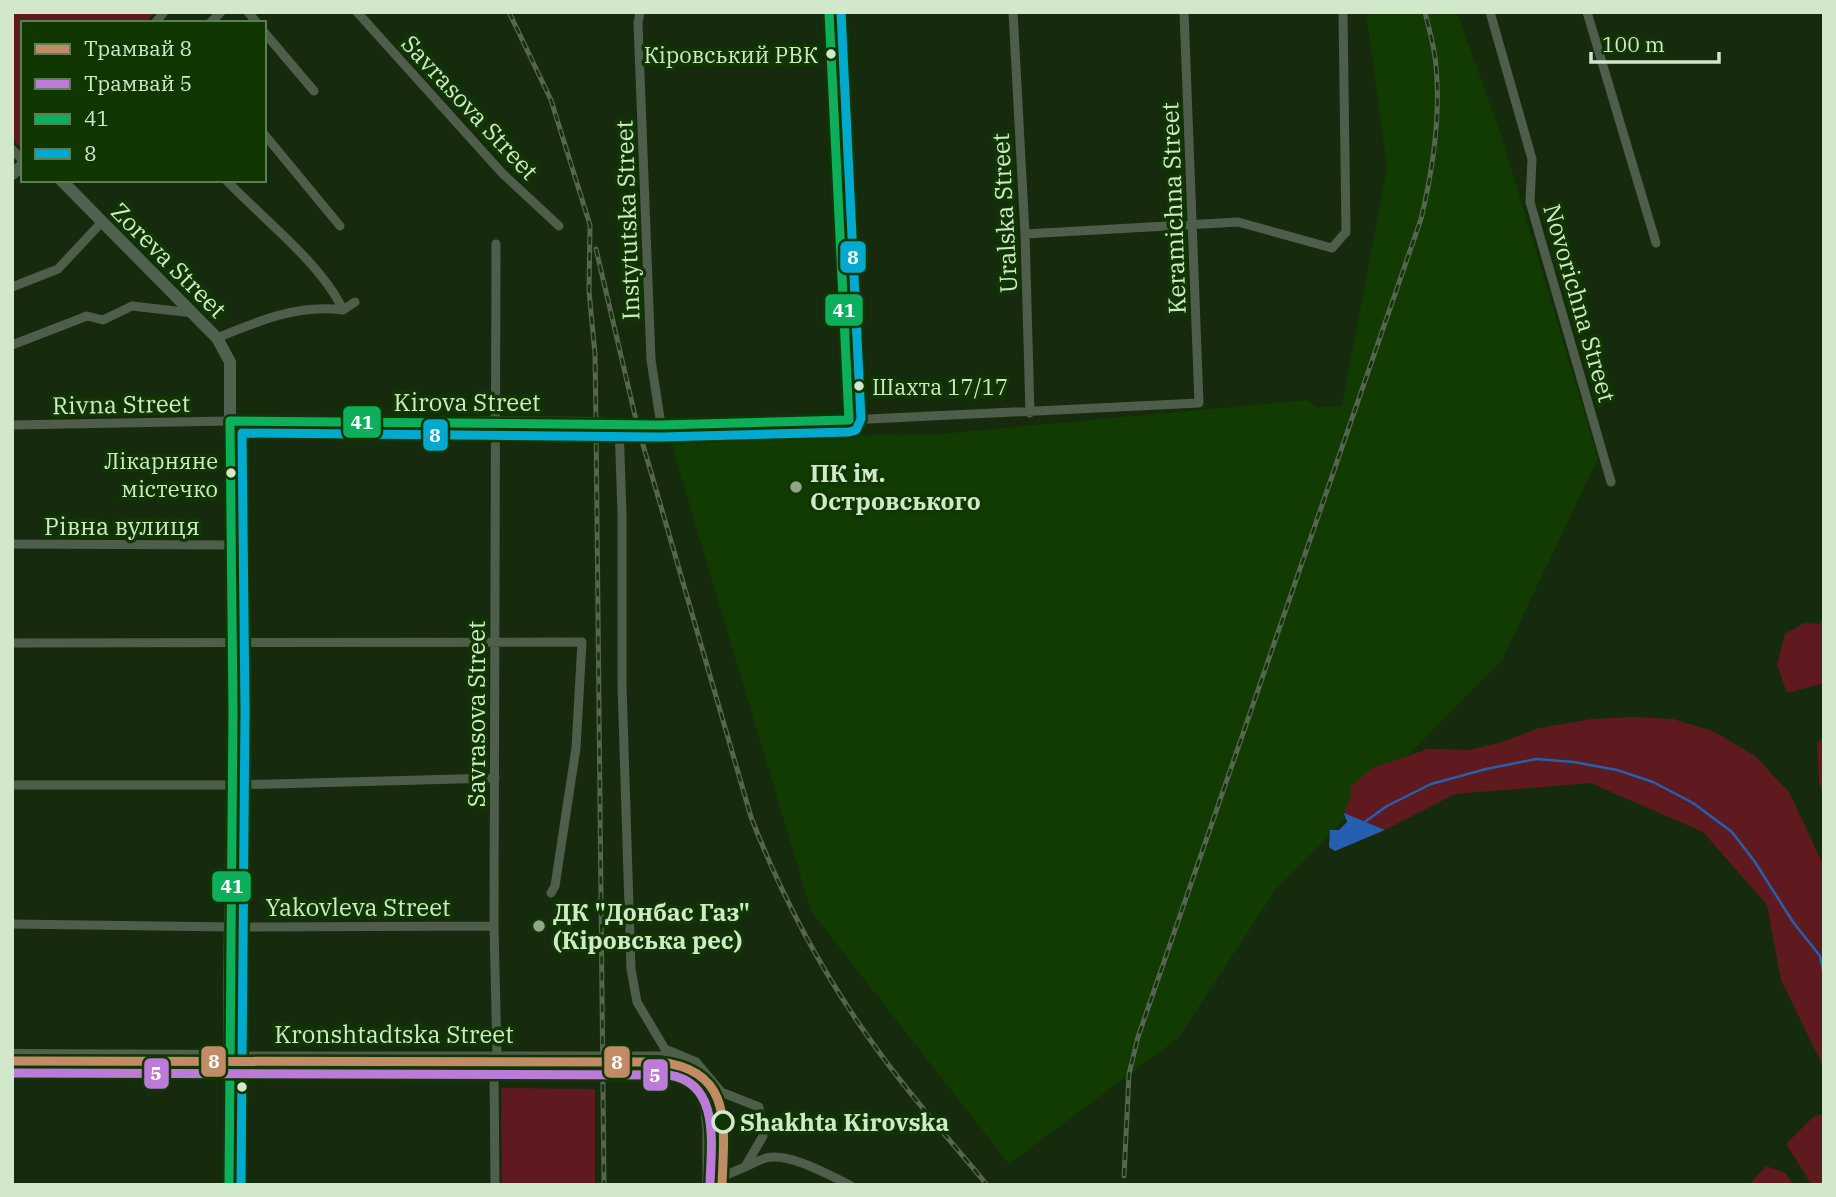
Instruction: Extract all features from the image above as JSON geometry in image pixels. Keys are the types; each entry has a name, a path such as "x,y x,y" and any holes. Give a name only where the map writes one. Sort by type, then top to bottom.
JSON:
{"main road":[{"path":"829,12 849,420"},
{"name":"Zoreva Street","path":"63,182 217,338 230,362 230,421"},
{"name":"Kirova Street","path":"230,421 596,423 619,426 849,420"},
{"path":"229,1185 232,643 230,421"},
{"name":"Kronshtadtska Street","path":"12,1055 228,1056"}],"street":[{"name":"Savrasova Street","path":"357,12 502,173 559,226"},
{"name":"Instytutska Street","path":"640,12 638,23 651,360 661,425"},
{"name":"Uralska Street","path":"1013,12 1025,234 1030,412"},
{"name":"Keramichna Street","path":"1030,412 1199,403 1184,12"},
{"path":"1025,234 1238,222 1332,248 1346,232 1343,12"},
{"name":"Novorichna Street","path":"1490,12 1532,159 1530,202 1611,482"},
{"path":"1587,12 1656,243"},
{"path":"266,34 314,91"},
{"path":"266,136 340,226"},
{"path":"228,182 304,257 337,296 343,310"},
{"path":"12,288 58,269 101,223"},
{"name":"Savrasova Street","path":"495,1185 496,244"},
{"path":"217,338 271,315 325,307 343,310 355,302"},
{"path":"12,345 87,316 103,320 132,306 193,313"},
{"path":"849,420 1030,412"},
{"name":"Rivna Street","path":"12,425 230,421"},
{"path":"619,426 622,685 631,969 637,1002 665,1049 696,1062 721,1092 759,1107 762,1136 745,1167"},
{"name":"Рівна вулиця","path":"12,544 232,545"},
{"path":"12,643 582,642 576,747 555,886 551,894"},
{"path":"12,785 231,785 495,778"},
{"name":"Yakovleva Street","path":"12,924 494,926"},
{"name":"Kronshtadtska Street","path":"228,1056 665,1056 677,1060 704,1100 707,1184"},
{"path":"707,1184 767,1157 807,1165 850,1185"}],"shaded area":[{"path":"12,12 155,12 147,21 21,21 21,148 12,138"},
{"path":"1366,12 1457,12 1501,135 1598,458 1502,660 1277,888 1178,1038 1009,1164 811,911 670,439 941,434 1307,400 1318,407 1342,406 1387,167"},
{"path":"1824,613 1824,683 1787,693 1777,665 1785,634 1804,623 1820,624"},
{"path":"1592,719 1673,719 1713,731 1755,756 1789,792 1824,866 1824,1068 1781,980 1767,905 1703,832 1591,783 1455,794 1385,830 1344,813 1351,796 1350,787 1372,768 1428,749 1469,750 1502,742 1539,728"},
{"path":"1824,738 1824,799 1819,782 1817,742"},
{"path":"501,1088 595,1089 595,1185 502,1185"},
{"path":"1824,1113 1824,1185 1812,1185 1786,1144 1813,1117"},
{"path":"1766,1166 1786,1173 1793,1185 1749,1185"}],"water":[{"path":"1344,813 1385,830 1335,851 1329,847 1330,830 1339,830 1347,822"}],"waterway":[{"path":"1366,821 1387,806 1431,784 1536,759 1574,762 1617,770 1653,782 1693,803 1732,832 1755,862 1793,922 1820,956 1824,975"}],"railway":[{"path":"509,12 551,100 590,225 589,291 595,354 604,1185"},
{"path":"1124,1176 1129,1074 1138,1037 1421,219 1437,124 1435,59 1425,12"},
{"path":"596,249 637,424 751,817 777,879 807,939 841,997 905,1086 987,1185"}],"tram line":[{"name":"8","path":"12,1061 659,1062 683,1067 701,1076 712,1089 723,1122 722,1185"},
{"name":"5","path":"12,1073 669,1075 686,1080 697,1090 705,1103 711,1135 710,1185"}],"transit line":[{"name":"41","path":"229,1185 233,711 230,421 661,425 849,420 829,12"},
{"name":"8","path":"241,1185 245,711 242,433 661,437 856,430 861,419 841,12"}],"place":[{"name":"Кіровський РВК","path":"831,54"},
{"name":"Шахта 17/17","path":"859,386"},
{"name":"Лікарняне містечко","path":"231,473"},
{"name":"ПК ім. Островського","path":"796,487"},
{"name":"ДК \"Донбас Газ\" (Кіровська рес)","path":"539,926"},
{"name":"Shakhta Kirovska","path":"723,1122"}]}
